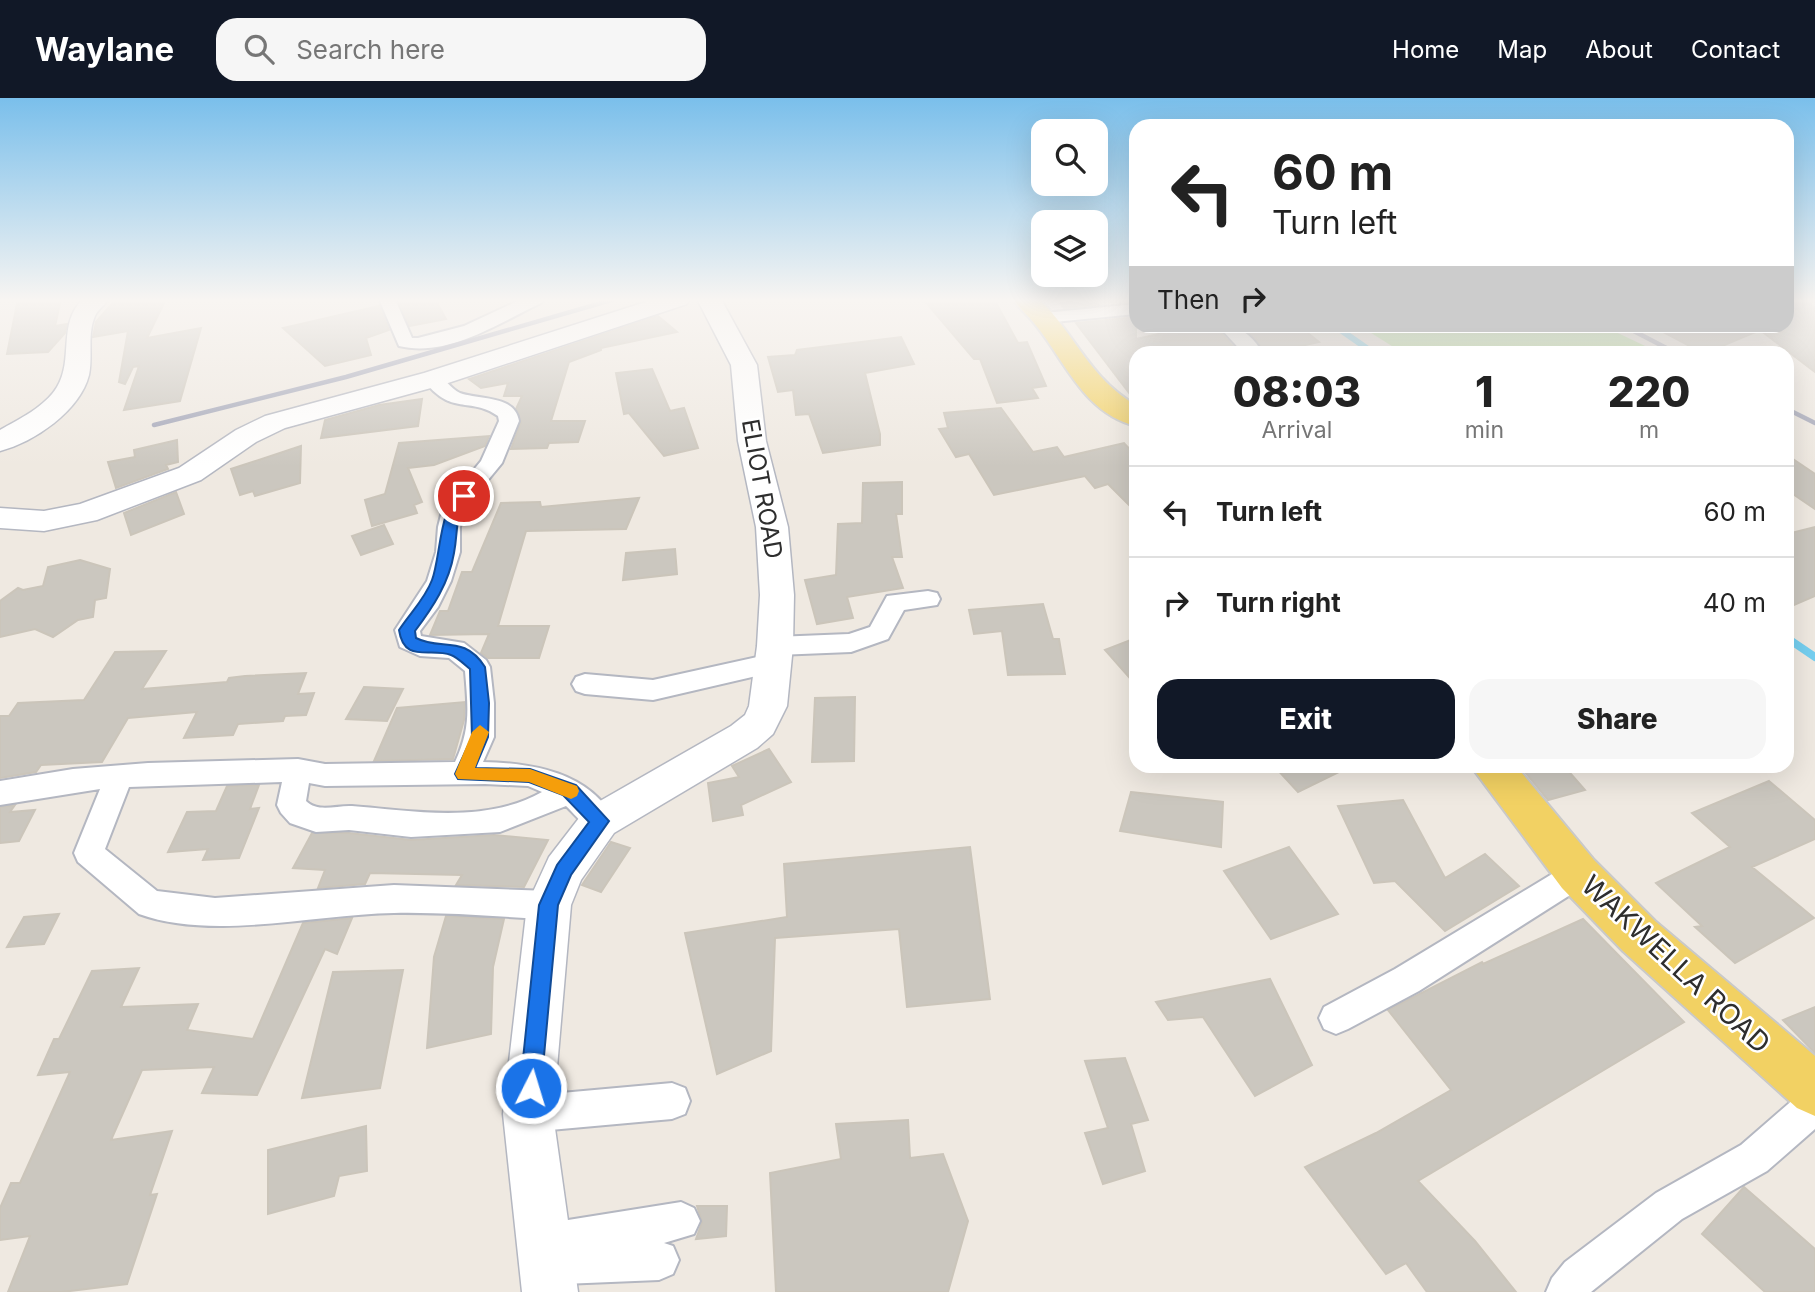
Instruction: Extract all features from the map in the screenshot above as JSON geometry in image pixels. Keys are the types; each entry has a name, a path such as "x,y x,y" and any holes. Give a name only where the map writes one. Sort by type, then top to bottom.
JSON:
{"main road":[{"path":"1068,355 1087,381 1129,406"},
{"name":"WAKWELLA ROAD","path":"1497,773 1578,874 1639,936 1815,1090"}],"street":[{"path":"0,442 58,404 73,383 78,355"},
{"path":"0,518 44,521 86,513 190,474 246,436 275,422 433,379 507,355"},
{"name":"ELIOT ROAD","path":"546,1268 538,1176 528,1114 549,905 564,870 600,821 709,760 760,724 768,706 777,595 772,527 752,441 744,365 739,355"},
{"path":"433,379 451,397 498,407 508,414 509,421 492,463 454,507 449,527 448,552 439,581 429,601 407,630 409,641 420,647 455,649 477,667 481,703 480,737 464,774"},
{"path":"585,684 653,690 774,654 851,643 879,633 896,602 928,599"},
{"path":"298,770 291,805 300,814 316,820 349,818 411,825 500,820 545,804 569,790"},
{"path":"0,793 30,785 118,778 298,770 325,775 530,775 569,790 600,821"},
{"path":"118,778 89,853 150,904 215,912 394,899 549,905"},
{"path":"1336,1018 1407,980 1578,874"},
{"path":"528,1114 672,1101"},
{"path":"1566,1292 1579,1276 1669,1206 1754,1158 1815,1105"},
{"path":"546,1268 681,1221"},
{"path":"546,1268 564,1264 659,1260"}],"building":[{"path":"124,355 193,355 180,401 124,410 139,366 133,367 125,384 119,382"},
{"path":"313,355 371,355 325,366"},
{"path":"542,355 588,355 569,362 551,421 585,421 578,442 549,443 547,448 511,449 521,422 516,409 522,396 504,396 508,383 481,388 469,379"},
{"path":"910,355 914,364 865,373 880,434 880,445 823,453 809,414 796,415 793,390 778,392 768,357"},
{"path":"970,355 1032,355 1046,386 1032,388 1038,398 997,403 980,359 974,359"},
{"path":"1100,355 1129,355 1129,393"},
{"path":"1794,355 1815,355 1815,372 1794,356"},
{"path":"652,369 670,411 684,408 698,448 664,456 629,413 624,414 616,373"},
{"path":"422,399 418,426 321,438 325,420 379,405"},
{"path":"1001,408 1033,452 1057,447 1064,457 1124,443 1129,448 1129,505 1108,484 1095,488 1085,476 994,495 969,454 956,457 939,429 948,428 944,413"},
{"path":"489,436 485,446 434,465 408,468 422,502 414,505 417,513 372,526 365,500 385,494 399,443"},
{"path":"177,440 178,462 166,465 168,469 116,488 108,462 135,457 134,450"},
{"path":"301,446 300,483 255,496 253,491 240,495 231,469"},
{"path":"1794,460 1815,474 1815,509 1794,495"},
{"path":"902,482 902,514 896,514 902,557 892,557 903,588 847,597 853,618 817,624 805,580 836,575 838,524 862,523 863,483"},
{"path":"176,492 184,514 131,535 124,513"},
{"path":"639,498 626,529 526,531 498,626 549,626 539,658 488,658 481,653 489,634 430,635 440,611 448,611 462,572 472,572 501,503 540,502 541,507"},
{"path":"384,525 393,544 361,555 352,536"},
{"path":"1815,527 1815,596 1794,605 1794,532"},
{"path":"675,549 677,574 623,580 626,553"},
{"path":"80,560 110,569 106,598 95,600 93,617 78,620 53,637 35,629 0,637 0,601 18,588 23,590 43,586 48,567"},
{"path":"1043,604 1053,639 1059,639 1065,674 1008,675 1002,631 974,634 969,610"},
{"path":"1129,641 1129,677 1105,650"},
{"path":"166,651 142,689 227,682 229,678 245,676 306,673 298,694 314,693 306,715 285,716 283,721 238,724 233,735 184,738 197,712 128,718 102,762 41,765 36,772 0,778 0,716 9,716 18,703 84,700 115,652"},
{"path":"364,687 403,689 387,721 346,719"},
{"path":"855,697 854,761 812,762 815,698"},
{"path":"465,702 464,720 453,759 374,761 397,708"},
{"path":"769,749 791,782 741,805 743,815 713,821 708,783 739,777 732,766"},
{"path":"1280,773 1337,773 1298,792"},
{"path":"1526,773 1570,773 1585,790 1548,800"},
{"path":"1769,781 1815,820 1815,839 1752,867 1814,918 1735,963 1695,927 1702,926 1656,883 1730,847 1692,813"},
{"path":"259,785 250,809 259,808 239,858 203,860 208,849 168,852 187,812 216,811 227,786"},
{"path":"1131,792 1223,802 1221,847 1120,831"},
{"path":"1403,800 1445,878 1485,854 1519,886 1445,931 1395,881 1374,883 1338,806"},
{"path":"15,805 10,812 35,810 19,841 0,843 0,807"},
{"path":"312,833 349,833 411,840 494,835 548,840 524,887 456,885 462,875 370,873 365,884 318,888 325,870 293,868"},
{"path":"611,842 630,848 601,892 582,885"},
{"path":"970,847 990,999 907,1007 899,929 775,938 771,1051 717,1074 685,933 787,917 784,864"},
{"path":"1289,847 1338,914 1271,939 1224,871"},
{"path":"59,914 44,944 7,947 24,917"},
{"path":"446,916 504,919 493,967 491,1034 427,1048 434,957"},
{"path":"352,918 337,954 325,949 257,1095 202,1093 214,1067 142,1070 111,1140 172,1131 150,1195 157,1194 127,1284 62,1292 8,1292 30,1236 0,1240 0,1208 11,1183 20,1183 70,1072 38,1075 54,1039 59,1039 92,971 139,968 121,1007 198,1004 187,1030 253,1039 303,923"},
{"path":"1583,919 1684,1022 1418,1181 1475,1241 1516,1292 1427,1292 1406,1263 1386,1274 1305,1167 1376,1133 1451,1090 1388,1010 1482,962 1483,964"},
{"path":"403,970 380,1088 302,1098 333,972"},
{"path":"1270,979 1312,1065 1255,1096 1203,1017 1168,1020 1156,1002"},
{"path":"1815,1007 1815,1053 1783,1020"},
{"path":"1125,1058 1148,1120 1131,1124 1145,1171 1103,1184 1085,1133 1108,1128 1085,1061"},
{"path":"908,1120 910,1158 943,1154 968,1221 948,1292 776,1292 770,1173 841,1159 836,1124"},
{"path":"366,1126 367,1171 339,1176 334,1196 268,1214 268,1150"},
{"path":"1744,1187 1815,1249 1815,1292 1765,1292 1702,1234"},
{"path":"697,1206 727,1206 726,1236 696,1239 702,1222"}],"waterway":[{"path":"1794,643 1815,657"}],"railway":[{"path":"154,425 346,377 423,355"},
{"path":"1794,412 1815,423"}],"slow traffic":[{"path":"480,732 464,774 530,775 571,791"}],"route":[{"path":"464,496 454,507 449,527 448,552 439,581 429,601 407,630 409,641 420,647 455,649 477,667 481,703 480,737 464,774 530,775 569,790 600,821 564,870 549,905 531,1088"}]}
